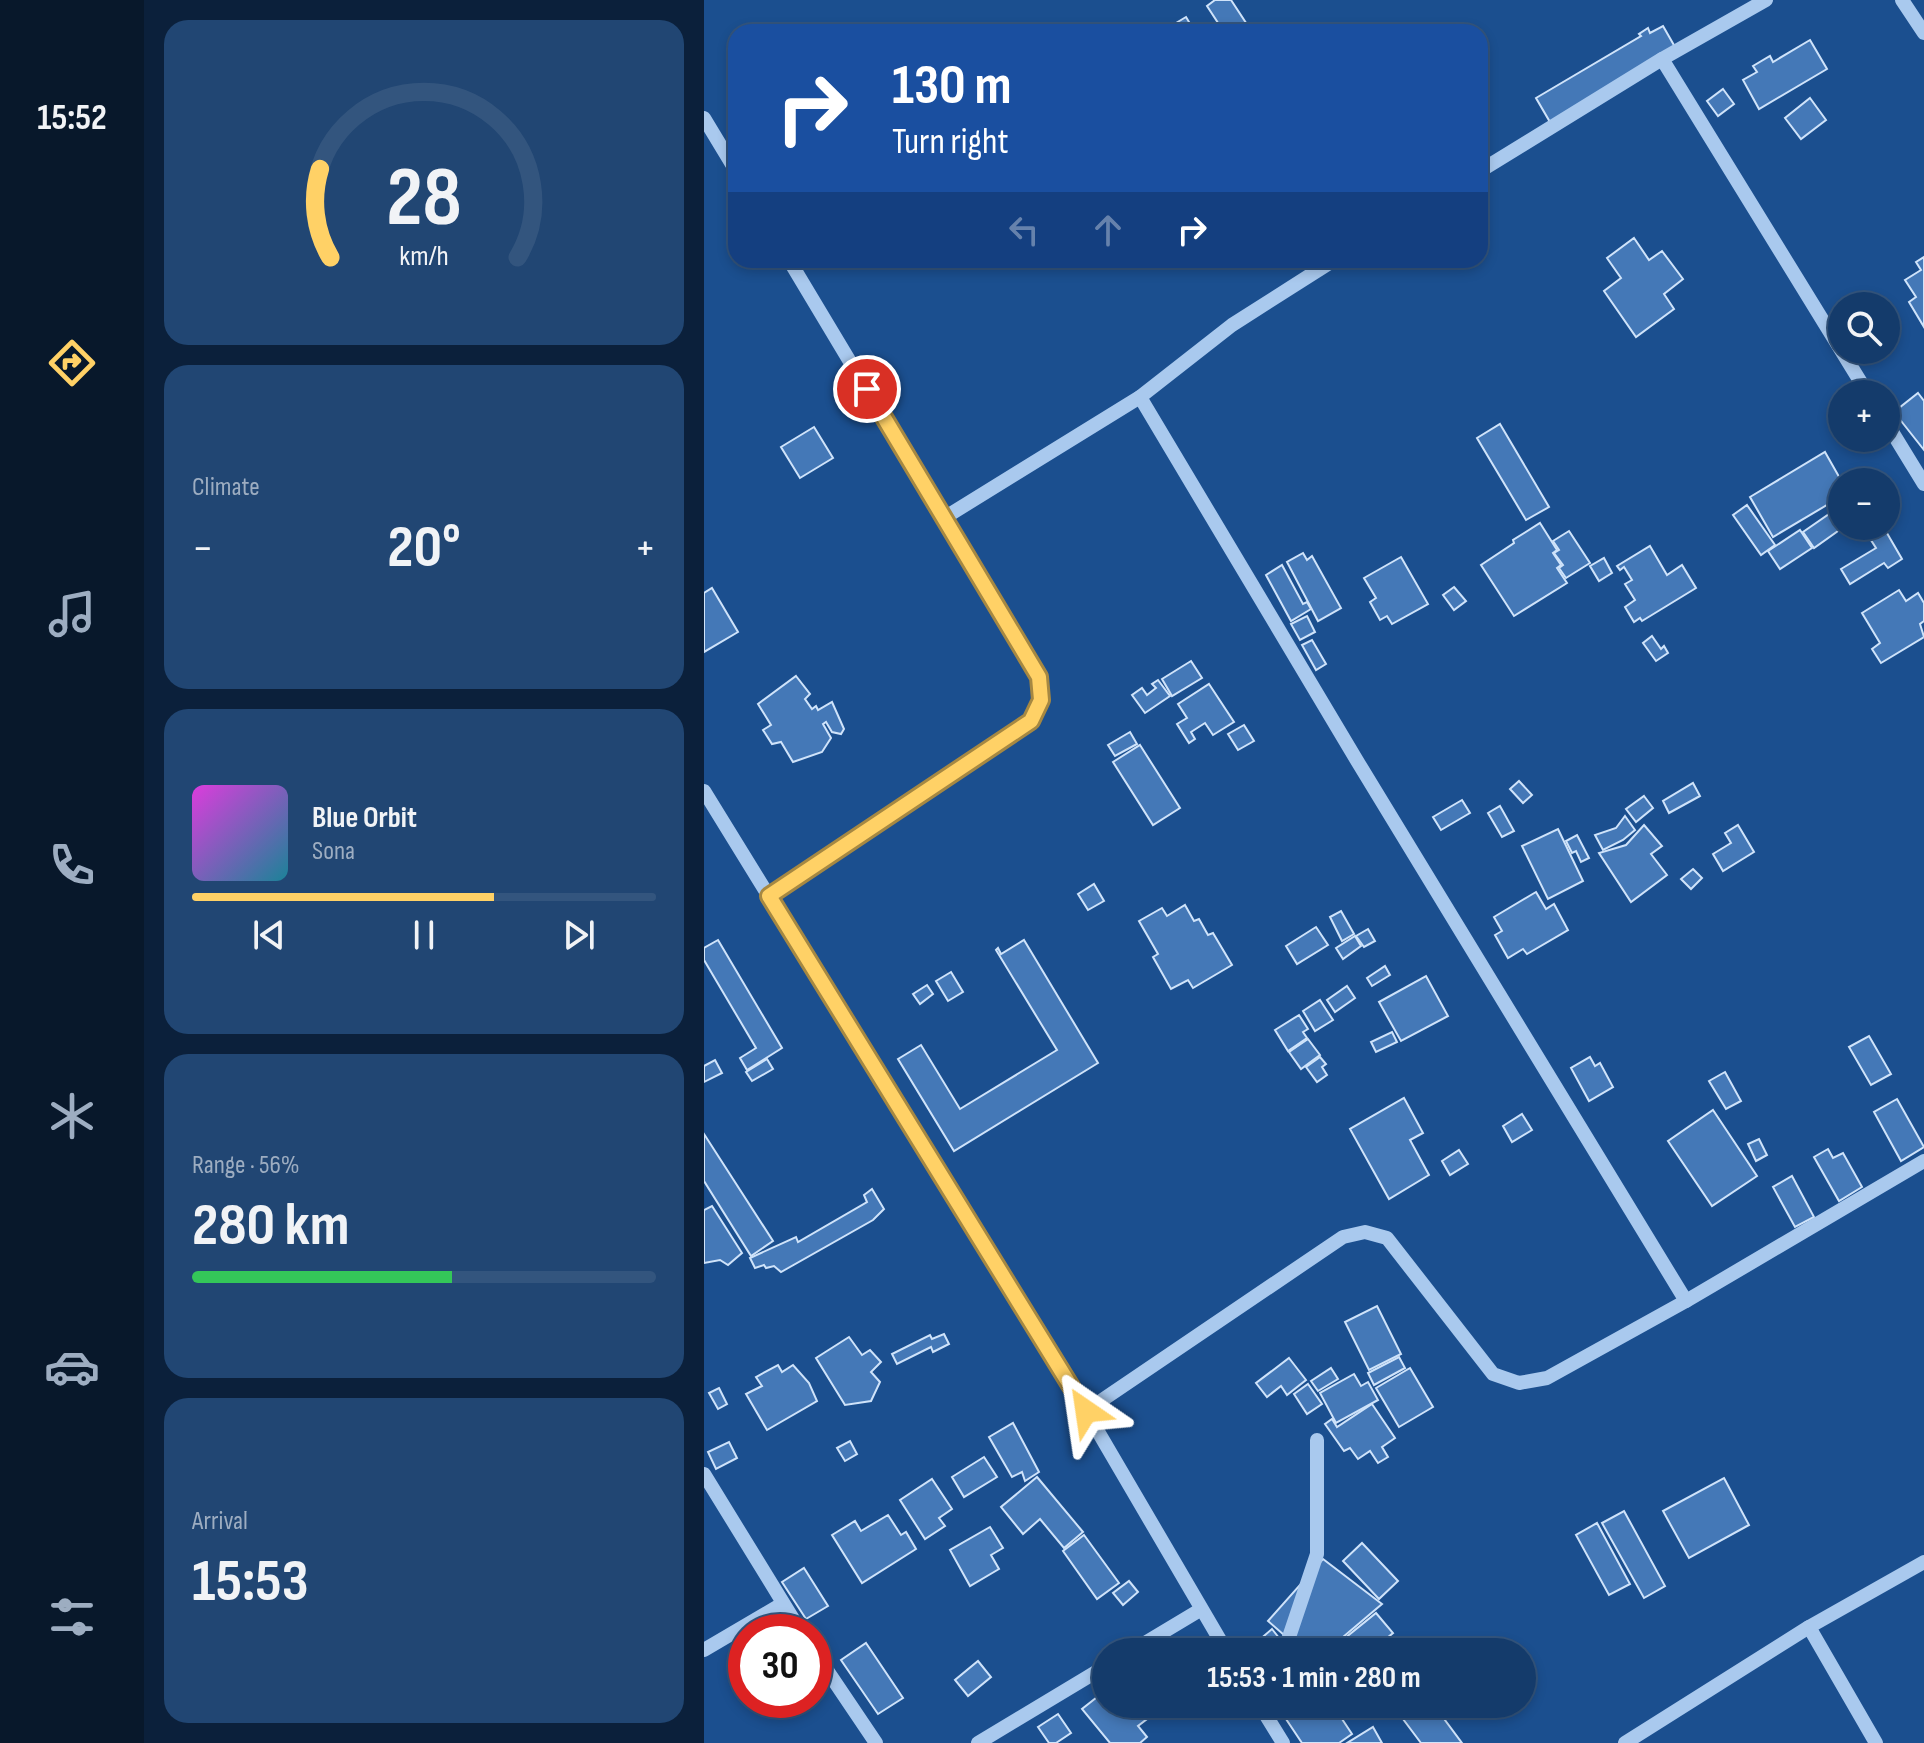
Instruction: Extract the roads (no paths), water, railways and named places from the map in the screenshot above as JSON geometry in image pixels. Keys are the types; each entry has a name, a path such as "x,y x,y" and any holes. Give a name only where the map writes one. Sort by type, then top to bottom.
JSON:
{"street":[{"path":"1488,166 1662,59 1766,0"},
{"path":"1902,0 1924,33"},
{"path":"1662,59 1859,380"},
{"path":"704,118 728,158"},
{"path":"769,896 1031,721 1041,700 1039,677 794,268"},
{"path":"944,518 1140,397 1232,325 1321,268"},
{"path":"1140,397 1375,791 1686,1301"},
{"path":"1900,445 1924,484"},
{"path":"704,791 1086,1411 1218,1638"},
{"path":"1086,1411 1343,1237 1365,1232 1387,1238 1493,1374 1519,1383 1547,1378 1686,1301 1924,1161"},
{"path":"1289,1638 1317,1554 1317,1440"},
{"path":"704,1474 789,1614"},
{"path":"1625,1743 1809,1627 1924,1562"},
{"path":"704,1650 782,1604"},
{"path":"1153,1638 1200,1610"},
{"path":"1809,1627 1876,1743"},
{"path":"978,1743 1092,1674"},
{"path":"832,1678 876,1743"},
{"path":"1269,1718 1283,1743"}]}
